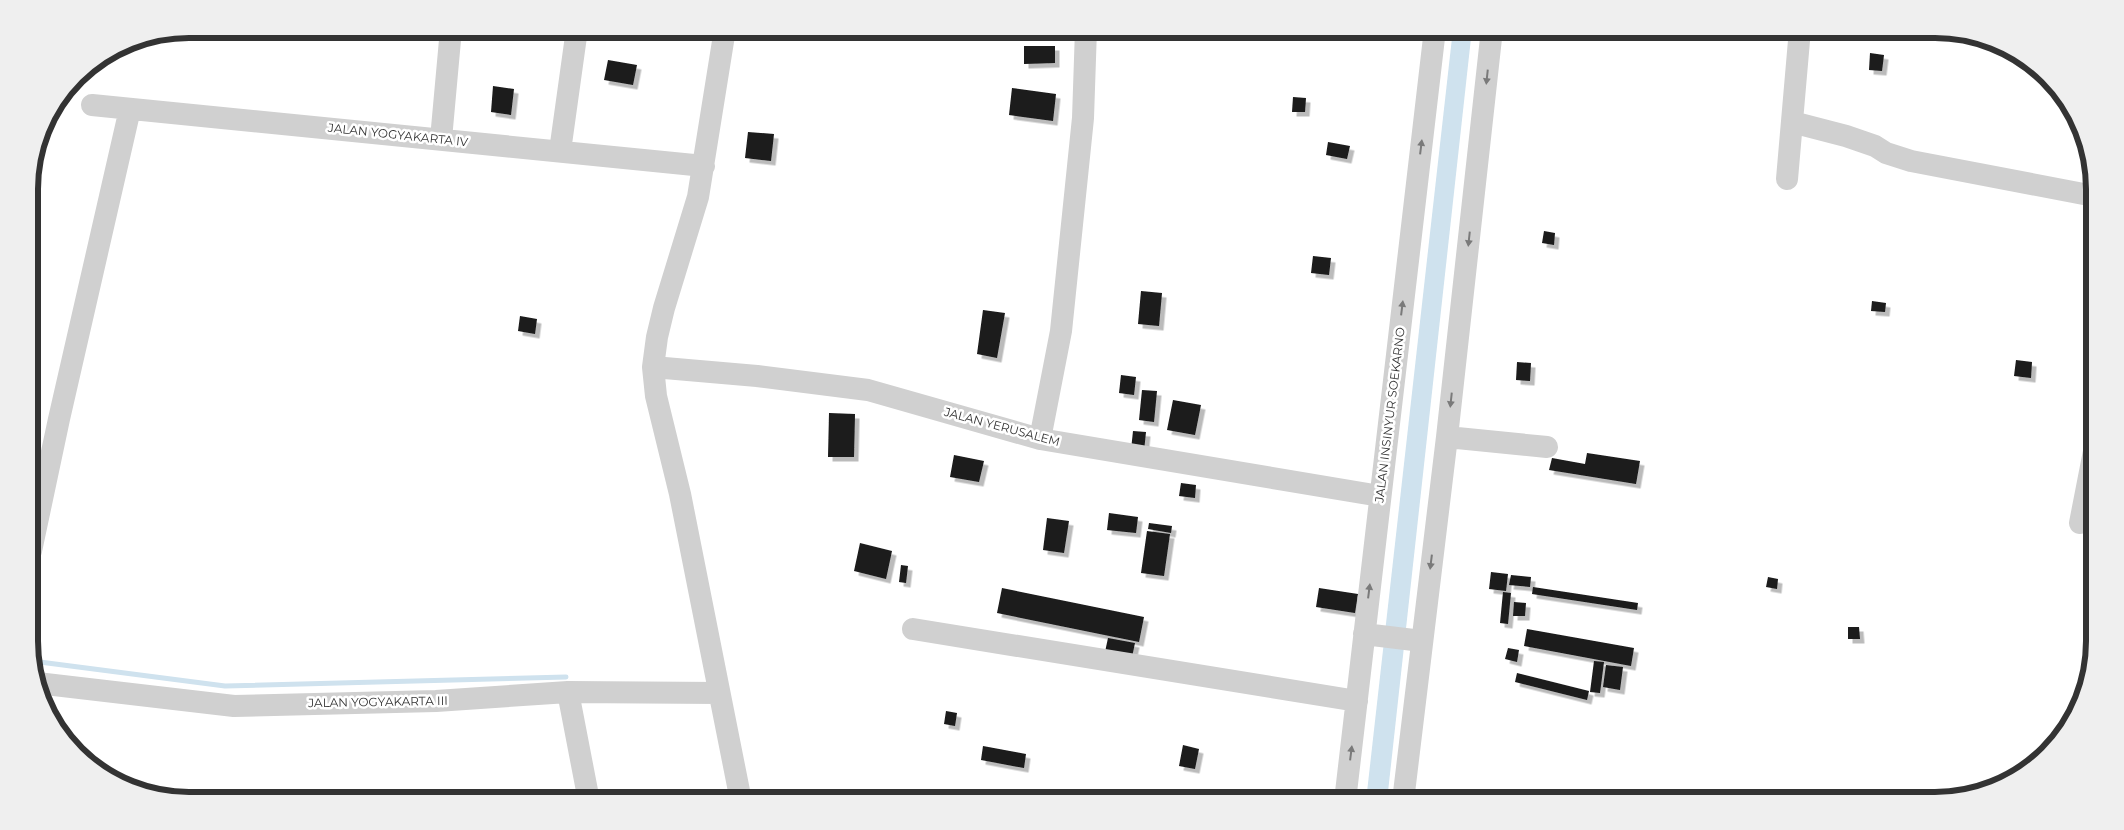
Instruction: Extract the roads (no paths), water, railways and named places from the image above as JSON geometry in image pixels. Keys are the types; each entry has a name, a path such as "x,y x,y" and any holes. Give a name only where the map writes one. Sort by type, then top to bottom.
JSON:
{"street":[{"path":"440,139 450,37"},
{"path":"560,151 576,37"},
{"path":"724,37 698,197 657,337 653,367 656,396 680,494 739,793"},
{"path":"1040,439 1061,330 1083,118 1086,37"},
{"name":"JALAN INSINYUR SOEKARNO","path":"1403,792 1394,638 1380,496 1434,37"},
{"name":"JALAN INSINYUR SOEKARNO","path":"1346,792 1357,701 1394,638 1447,437 1491,37"},
{"path":"1787,179 1799,37"},
{"name":"JALAN YOGYAKARTA IV","path":"92,105 704,166"},
{"path":"38,518 130,109"},
{"path":"1792,122 1846,136 1876,146 1886,153 1911,161 2086,194"},
{"name":"JALAN YERUSALEM","path":"653,367 757,376 868,390 1040,439 1380,496"},
{"path":"1447,437 1547,447"},
{"path":"2080,523 2086,492"},
{"path":"912,628 1357,701"},
{"name":"JALAN YOGYAKARTA III","path":"44,684 234,706 436,701 568,692 719,693"},
{"path":"568,692 587,793"}],"water":[{"path":"1452,37 1471,37 1388,792 1367,792"}],"waterway":[{"path":"39,662 225,686 566,677"}]}
